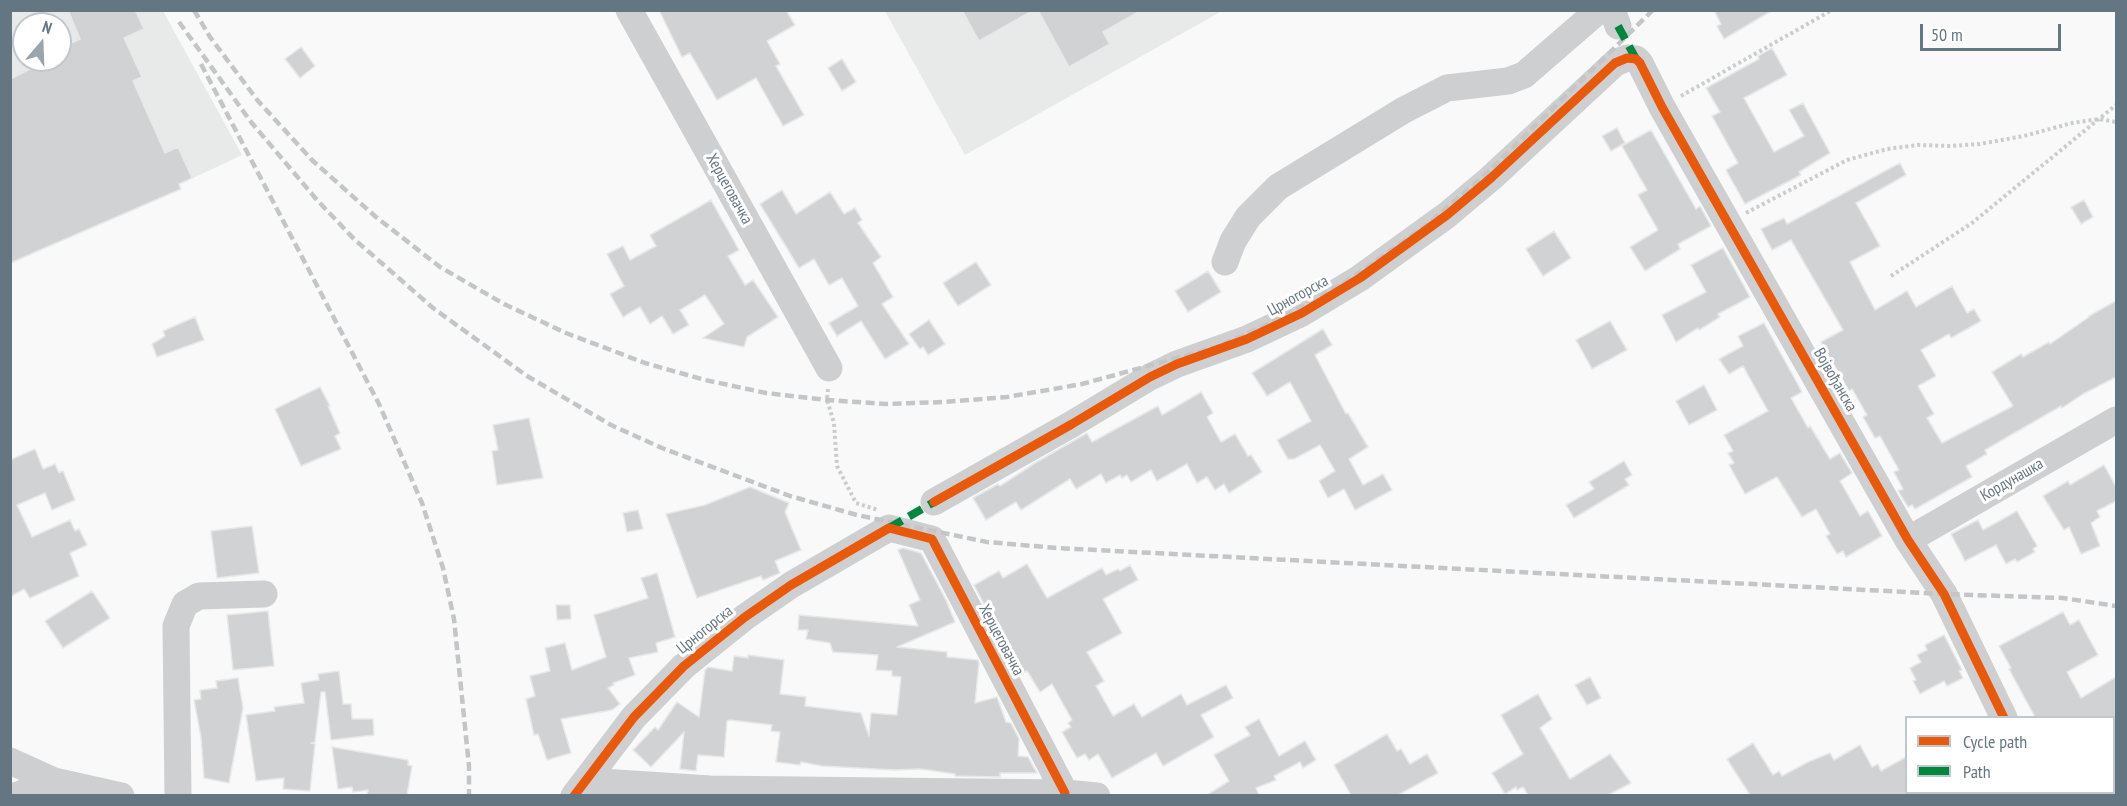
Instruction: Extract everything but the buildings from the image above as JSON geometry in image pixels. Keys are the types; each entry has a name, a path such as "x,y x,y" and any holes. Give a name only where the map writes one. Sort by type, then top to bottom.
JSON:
{"street":[{"name":"Херцеговачка","path":"629,10 829,368"},
{"path":"1225,262 1233,241 1248,217 1278,187 1404,110 1447,88 1508,81 1524,75 1610,16"},
{"name":"Црногорска","path":"934,501 1072,424 1150,377 1177,364 1247,339 1302,314 1360,278 1429,228 1491,178 1614,63 1627,58 1636,59"},
{"name":"Војвођанска","path":"1636,59 1908,540 1944,594 2004,716"},
{"name":"Кордунашка","path":"1908,540 2116,420"},
{"name":"Херцеговачка","path":"888,520 932,539 1065,793"},
{"name":"Црногорска","path":"580,788 633,717 684,666 745,617 888,520"},
{"path":"178,795 176,626 185,604 199,596 264,594"},
{"path":"10,761 54,781 121,795"},
{"path":"15,795 54,781"},
{"path":"580,788 1097,795"}],"path":[{"path":"1662,106 1832,10"},
{"path":"1891,276 1972,223 2116,105"},
{"path":"1728,222 1847,160 1887,149 1918,145 1980,144 2024,136 2072,123 2099,119 2116,122"},
{"path":"829,368 827,400 834,423 837,466 856,503 888,520"}],"shaded area":[{"path":"10,11 163,11 242,155 11,264"},
{"path":"885,11 1222,11 965,155"}],"railway":[{"path":"194,10 210,37 258,101 313,161 376,217 440,267 504,304 566,333 645,363 705,380 766,393 886,404 1007,397 1082,384 1217,347 1284,317 1350,279 1424,227 1486,174 1653,10"},
{"path":"179,22 251,122 317,200 354,239 433,308 527,376 611,425 662,448 790,496 857,515 987,542 1057,548 1944,594 2063,598 2116,606"},
{"path":"201,64 379,404 422,503 443,568 454,619 469,766 469,796"}],"marked path":[{"path":"1618,26 1636,59"},
{"path":"889,528 934,502"}],"cycle path":[{"path":"934,502 1150,377 1177,364 1247,339 1302,313 1360,278 1447,215 1491,178 1615,63 1627,58 1636,59 1908,540 1944,594 2003,716"},
{"path":"574,796 634,717 684,666 745,617 791,585 889,528 932,539 1065,793"}]}
